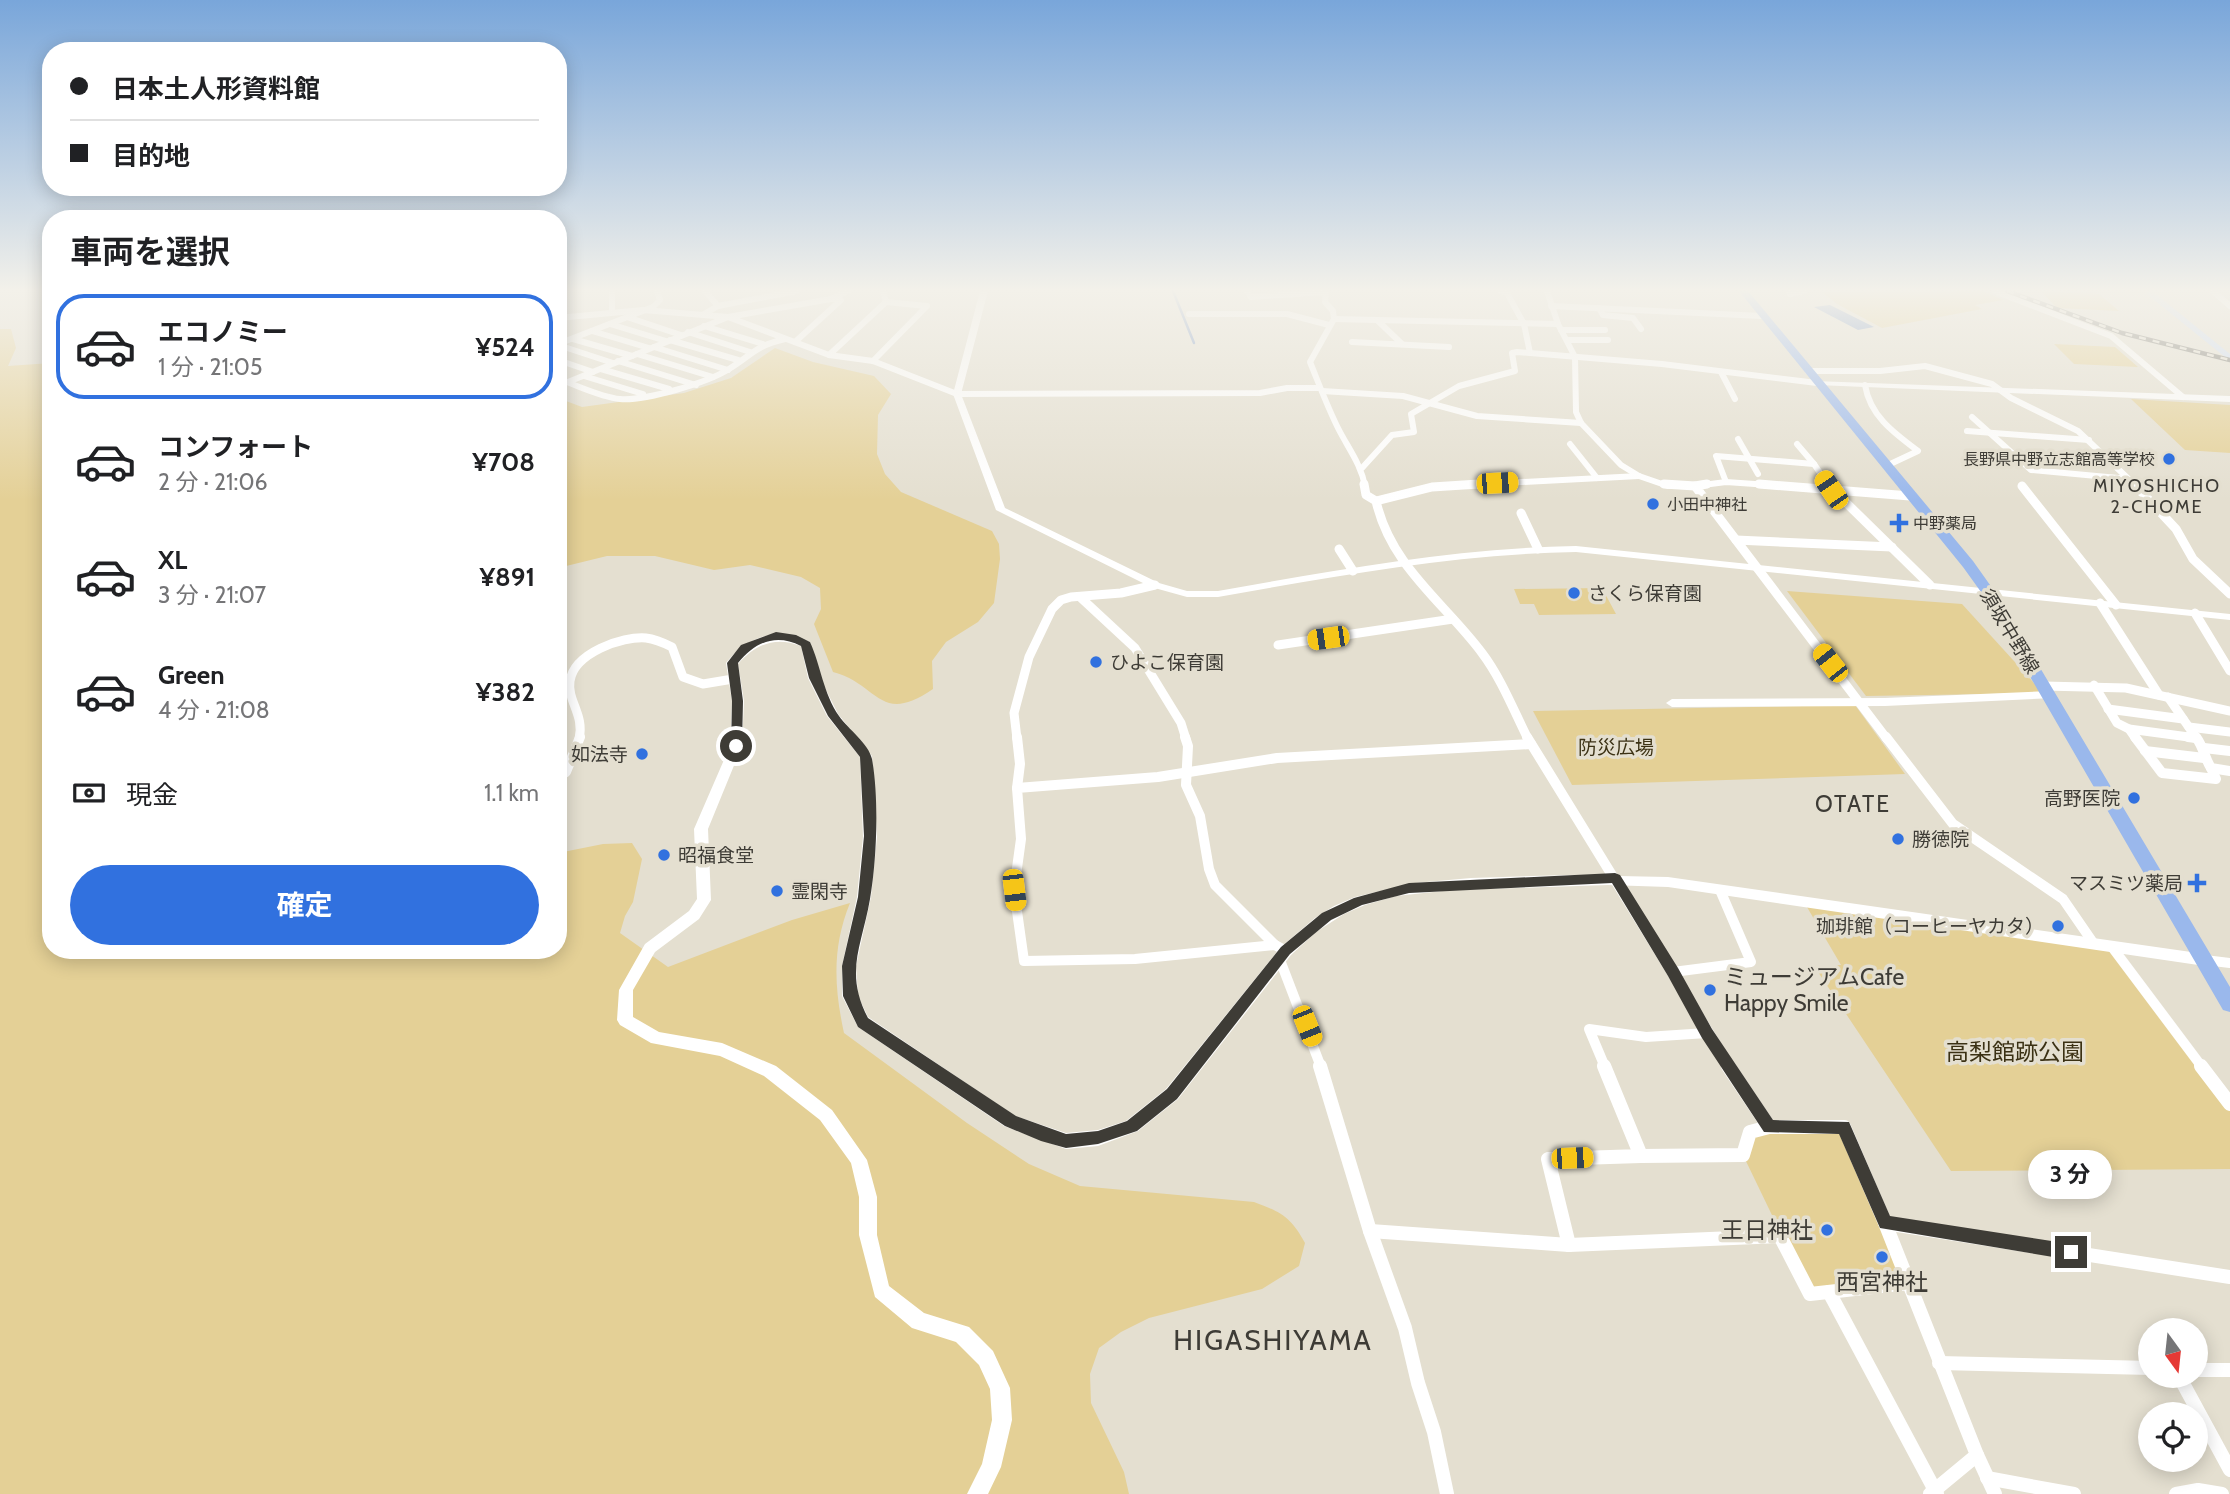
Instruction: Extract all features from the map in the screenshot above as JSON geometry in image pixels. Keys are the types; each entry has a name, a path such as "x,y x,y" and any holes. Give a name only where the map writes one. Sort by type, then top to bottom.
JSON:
{"main road":[{"name":"須坂中野線","path":"1799,361 1988,592 2230,1004"}],"street":[{"path":"612,361 696,385"},
{"path":"568,382 619,361"},
{"path":"655,361 713,377"},
{"path":"697,361 728,370"},
{"path":"568,382 620,399 696,385 728,370 737,361"},
{"path":"873,361 957,394 1247,394 1287,388 1403,396 1478,415 1581,423"},
{"path":"966,361 957,394 1001,510 1155,585 1187,594 1218,594 1481,552 1538,549 1576,550 1755,567 2230,617"},
{"path":"1311,361 1321,390 1351,454 1362,468 1366,495 1376,501 1432,486 1639,477 1668,485 1695,486 1726,482 1910,496"},
{"path":"1362,468 1392,435 1414,432 1411,414 1463,384 1488,376 1512,373 1515,371 1513,361"},
{"path":"1575,361 1576,412 1581,423 1621,465 1639,477"},
{"path":"1618,361 1721,372 1812,377 1866,385 2230,399"},
{"path":"2141,361 2183,397"},
{"path":"567,363 593,372"},
{"path":"1812,377 1925,366 1979,380 2001,389 2011,398 2078,431 2089,440 2176,529 2193,559 2230,594"},
{"path":"601,369 672,390"},
{"path":"1721,372 1735,399"},
{"path":"584,376 647,395"},
{"path":"1866,385 1866,394 1880,420 1918,451 1886,466"},
{"path":"1972,417 2031,470 2129,479"},
{"path":"1967,431 2089,440"},
{"path":"1738,439 1758,474"},
{"path":"1797,443 1831,490 1930,585"},
{"path":"1570,444 1597,478"},
{"path":"1726,482 1716,456 1814,464"},
{"path":"1695,486 1708,499 1755,567 1953,824 2063,899 2094,944"},
{"path":"2022,486 2116,605"},
{"path":"1376,501 1381,523 1434,601 1483,654 1531,744 1673,972 1707,1034 1769,1127"},
{"path":"1521,513 1538,549"},
{"path":"1736,540 1893,547"},
{"path":"1339,549 1353,571"},
{"path":"1155,585 1121,593 1061,600 1052,608 1029,657 1014,713 1020,764 1017,788 1021,839 1014,890 1024,961 1280,952"},
{"path":"1080,597 1135,648 1181,723 1188,746 1185,772 1191,801 1200,816 1209,870 1215,885 1280,952 1315,1048 1370,1231 1405,1328 1418,1384 1434,1432 1447,1494"},
{"path":"2100,603 2163,696 2196,738 2216,779 2162,773 2129,729"},
{"path":"2195,613 2230,671"},
{"path":"1278,645 1453,620"},
{"path":"977,1494 991,1467 1002,1420 1000,1388 986,1358 962,1334 919,1321 881,1291 868,1235 868,1197 859,1160 826,1115 770,1071 722,1050 656,1038 625,1020 626,990 650,948 694,915 704,900 700,837 736,746 738,701 732,663 745,648 762,639 776,635 792,637 806,644 814,678 833,716 866,756 870,836 864,897 849,966 850,996 863,1022 1010,1121 1066,1141 1098,1138 1132,1126 1172,1094 1280,952 1326,917 1359,901 1391,892 1456,884 1615,878 1720,890 2230,964"},
{"path":"567,769 582,722 570,690 569,678 573,669 593,652 629,639 645,638 672,647 683,677 703,684 733,679"},
{"path":"1672,703 1860,702 2046,691 2094,685 2126,688 2230,711"},
{"path":"2094,685 2117,723 2129,729 2196,738"},
{"path":"2108,709 2230,732"},
{"path":"1017,788 1036,784 1050,787 1098,783 1238,767 1277,758 1531,744"},
{"path":"2145,751 2230,751"},
{"path":"2211,768 2230,771"},
{"path":"1673,972 1751,962 1720,890"},
{"path":"2112,947 2230,1104"},
{"path":"1641,1156 1589,1029 1646,1037 1707,1034"},
{"path":"1569,1245 1548,1159 1743,1155 1750,1132 1769,1127 1844,1127 1995,1494"},
{"path":"1885,1223 2230,1277"},
{"path":"1370,1231 1569,1245 1780,1236 1811,1294 1909,1283"},
{"path":"1829,1292 1934,1492 1977,1455"},
{"path":"1939,1363 2138,1368"},
{"path":"2208,1370 2230,1370"},
{"path":"2186,1388 2230,1470"},
{"path":"1987,1478 2074,1494"},
{"path":"2176,1494 2198,1490 2222,1494"}],"green space":[{"path":"0,361 10,361 8,366 42,364 42,959 567,959 567,851 603,844 632,843 642,859 633,902 620,933 668,967 792,920 850,903 840,935 836,967 844,1033 967,1123 1029,1164 1080,1186 1254,1202 1284,1217 1295,1227 1305,1243 1299,1266 1262,1289 1149,1318 1121,1332 1099,1348 1090,1374 1091,1403 1124,1472 1129,1494 0,1494"},
{"path":"756,361 810,361 874,376 891,394 878,415 877,454 885,474 901,492 992,531 999,544 1000,559 994,603 978,622 946,642 932,661 933,689 901,704 890,703 833,672 814,624 821,609 820,588 801,577 750,565 714,570 655,556 607,556 567,566 567,401 582,407 684,393 731,378"},
{"path":"2071,361 2131,361 2138,367 2074,364"},
{"path":"2131,399 2230,405 2230,453 2185,450"},
{"path":"1602,588 1616,614 1539,615 1534,604 1520,604 1514,589"},
{"path":"1787,591 1962,604 2043,693 1866,696"},
{"name":"防災広場","path":"1855,705 1905,774 1572,785 1533,711"},
{"name":"高梨館跡公園","path":"1804,902 2112,947 2230,1104 2230,1169 1951,1171 1814,966 1841,965"},
{"path":"1844,1127 1909,1283 1810,1294 1743,1155 1750,1132"}],"place":[{"name":"長野県中野立志館高等学校","path":"2169,459"},
{"name":"小田中神社","path":"1653,504"},
{"name":"中野薬局","path":"1899,523"},
{"name":"さくら保育園","path":"1574,593"},
{"name":"ひよこ保育園","path":"1096,662"},
{"name":"如法寺","path":"642,754"},
{"name":"高野医院","path":"2134,798"},
{"name":"勝徳院","path":"1898,839"},
{"name":"昭福食堂","path":"664,855"},
{"name":"マスミツ薬局","path":"2197,883"},
{"name":"霊閑寺","path":"777,891"},
{"name":"珈琲館（コーヒーヤカタ）","path":"2058,926"},
{"name":"ミュージアムCafe Happy Smile","path":"1710,990"},
{"name":"王日神社","path":"1827,1230"},
{"name":"西宮神社","path":"1882,1257"}],"district":[{"name":"MIYOSHICHO 2-CHOME","path":"2157,496"},
{"name":"OTATE","path":"1853,804"},
{"name":"HIGASHIYAMA","path":"1273,1340"}],"route":[{"path":"736,746 738,701 732,663 745,648 776,635 792,637 806,644 814,678 833,716 866,756 870,836 864,897 849,966 850,996 863,1022 1010,1121 1041,1134 1066,1141 1098,1138 1132,1126 1172,1094 1286,951 1304,933 1326,917 1359,901 1409,888 1615,878 1673,972 1707,1034 1769,1127 1844,1127 1885,1223 2071,1252"}]}
